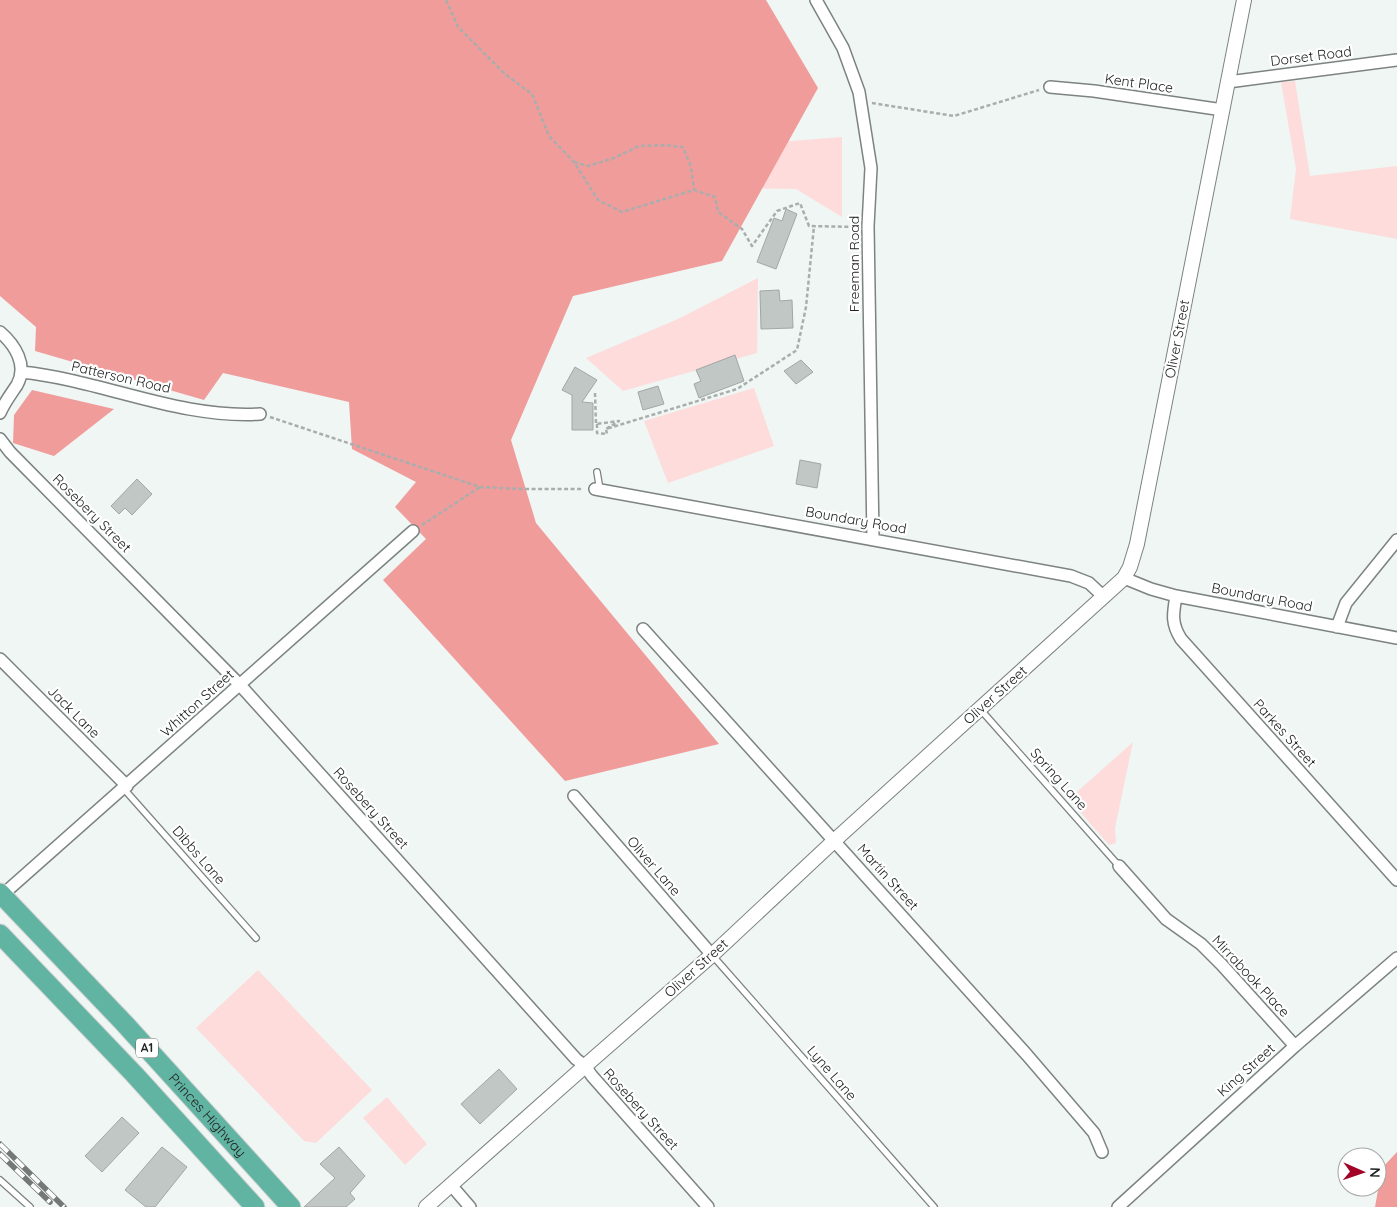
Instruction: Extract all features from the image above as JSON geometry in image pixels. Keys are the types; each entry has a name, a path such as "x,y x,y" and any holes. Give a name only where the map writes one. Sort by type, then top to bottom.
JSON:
{"highway":[{"name":"Princes Highway","path":"1,896 124,1023 291,1207"},
{"name":"Princes Highway","path":"0,934 134,1074 255,1207"}],"street":[{"name":"Freeman Road","path":"816,0 843,48 859,92 871,168 868,226 873,539"},
{"name":"Oliver Street","path":"426,1207 712,955 835,840 1124,578 1130,567 1137,544 1244,0"},
{"name":"Dorset Road","path":"1228,82 1397,60"},
{"name":"Kent Place","path":"1050,87 1094,91 1223,110"},
{"path":"0,332 16,350 21,372 17,385 0,413"},
{"name":"Patterson Road","path":"21,372 49,376 200,411 238,415 260,414"},
{"name":"Rosebery Street","path":"0,439 10,452 240,685 584,1066 708,1207"},
{"name":"Boundary Road","path":"597,489 1071,576 1089,583 1104,597"},
{"name":"Whitton Street","path":"1,896 413,531"},
{"path":"1337,627 1346,603 1397,540"},
{"name":"Boundary Road","path":"1124,578 1151,589 1176,596 1397,638"},
{"name":"Parkes Street","path":"1176,596 1173,615 1174,629 1181,639 1397,880"},
{"name":"Martin Street","path":"643,629 1021,1048 1094,1133 1102,1152"},
{"name":"Jack Lane","path":"0,659 125,787"},
{"name":"Oliver Lane","path":"574,796 712,955"},
{"name":"Mirrabook Place","path":"1120,866 1166,919 1202,944 1295,1046"},
{"name":"King Street","path":"1118,1207 1295,1046 1397,958"},
{"path":"450,1185 470,1207"}],"lane":[{"path":"597,472 597,489"},
{"name":"Spring Lane","path":"980,709 1120,866"},
{"name":"Dibbs Lane","path":"125,787 256,938"},
{"name":"Lyne Lane","path":"712,955 934,1207"},
{"path":"0,1180 30,1207"}],"path":[{"path":"446,0 458,27 506,75 532,94 549,136 574,162 598,200 622,212 694,190 715,197 718,212 742,229 752,246 777,211 800,203 809,226 868,226"},
{"path":"860,101 954,116 1050,87"},
{"path":"574,162 588,166 614,158 639,146 664,145 682,147 691,166 694,190"},
{"path":"606,429 737,389 797,350 806,307 814,226"},
{"path":"595,393 596,433 607,434 606,429"},
{"path":"260,414 480,487 597,489"},
{"path":"597,424 619,421 606,429"},
{"path":"413,531 480,487"}],"shaded area":[{"path":"0,0 766,0 818,88 722,261 573,296 511,440 536,523 719,744 565,781 383,580 426,539 395,507 416,482 352,449 349,402 223,373 204,400 35,351 36,327 0,296"},
{"path":"1295,81 1310,176 1397,166 1397,239 1290,219 1296,169 1281,82"},
{"path":"842,137 842,217 796,189 732,188 766,143"},
{"path":"758,278 757,353 623,391 586,358 678,319"},
{"path":"754,388 774,446 668,483 644,421"},
{"path":"32,390 114,409 54,456 13,443 14,415"},
{"path":"1133,742 1115,828 1116,843 1109,845 1069,799"},
{"path":"258,970 372,1090 316,1143 304,1141 196,1028"},
{"path":"387,1097 427,1144 405,1165 363,1118"},
{"path":"1397,1152 1397,1207 1375,1207 1377,1197 1387,1197 1387,1163"}],"building":[{"path":"786,209 797,214 776,269 757,262 774,218 782,221"},
{"path":"779,290 780,301 792,300 793,328 761,329 760,291"},
{"path":"735,355 744,381 699,398 694,384 701,381 696,370"},
{"path":"801,360 813,372 796,384 784,371"},
{"path":"575,367 597,380 582,402 593,403 593,430 572,430 572,395 562,390"},
{"path":"658,386 664,404 643,410 638,392"},
{"path":"800,460 821,464 817,488 796,484"},
{"path":"137,479 152,494 132,515 125,508 119,514 111,506"},
{"path":"499,1069 517,1089 480,1124 461,1104"},
{"path":"122,1117 139,1133 102,1172 85,1156"},
{"path":"162,1147 187,1167 155,1207 146,1207 125,1190"},
{"path":"339,1147 365,1176 350,1193 355,1199 346,1207 304,1207 335,1178 320,1164"}],"railway":[{"path":"0,1144 64,1207"},
{"path":"0,1154 50,1202"}]}
